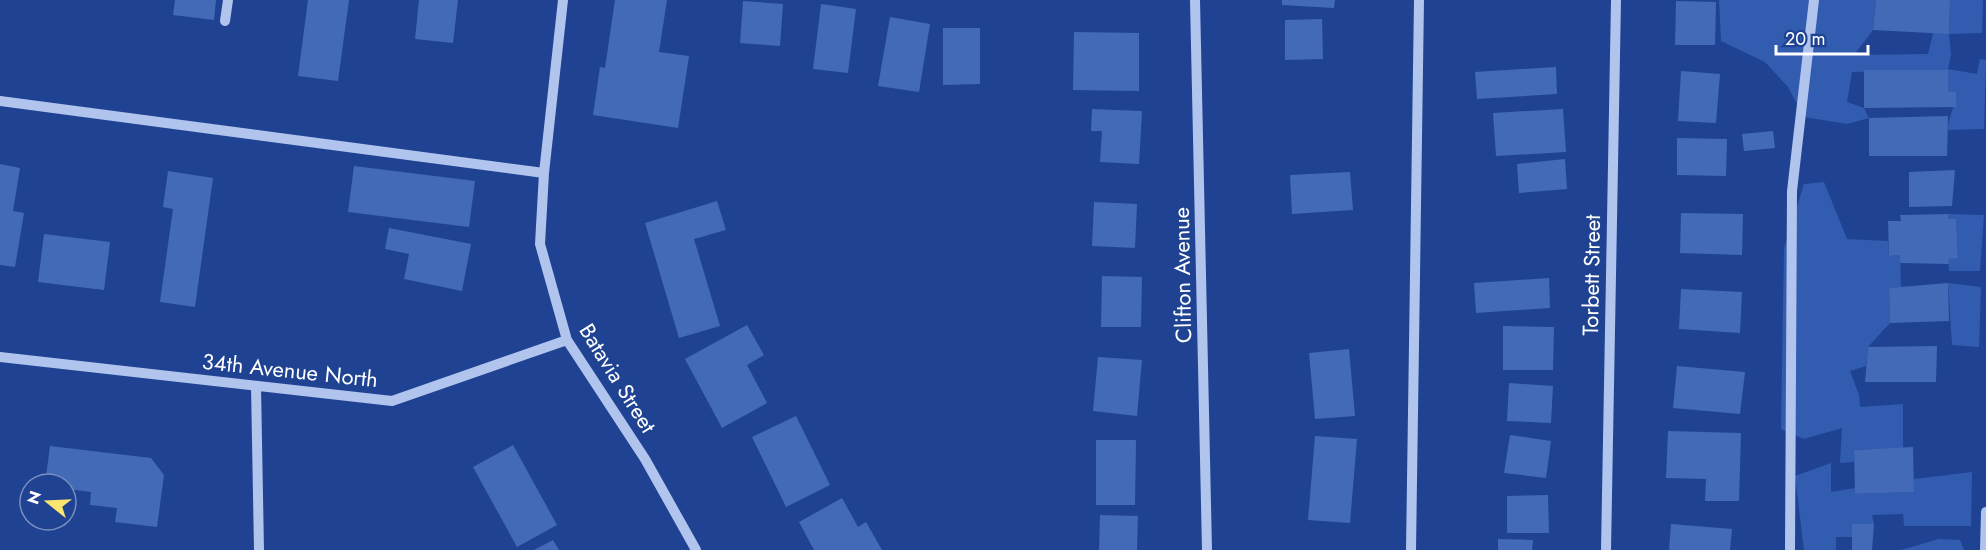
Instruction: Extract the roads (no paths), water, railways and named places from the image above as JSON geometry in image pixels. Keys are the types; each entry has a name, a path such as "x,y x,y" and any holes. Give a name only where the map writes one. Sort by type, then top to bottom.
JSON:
{"street":[{"path":"225,21 228,0"},
{"name":"Batavia Street","path":"563,0 544,173 540,244 567,340 645,459 696,550"},
{"name":"Clifton Avenue","path":"1195,0 1207,550"},
{"path":"1411,550 1419,0"},
{"name":"Torbett Street","path":"1606,550 1616,0"},
{"path":"1790,550 1792,191 1814,0"},
{"path":"0,101 544,173"},
{"name":"34th Avenue North","path":"0,357 392,401 567,340"},
{"path":"256,386 259,550"},
{"path":"1984,550 1986,512"}]}
